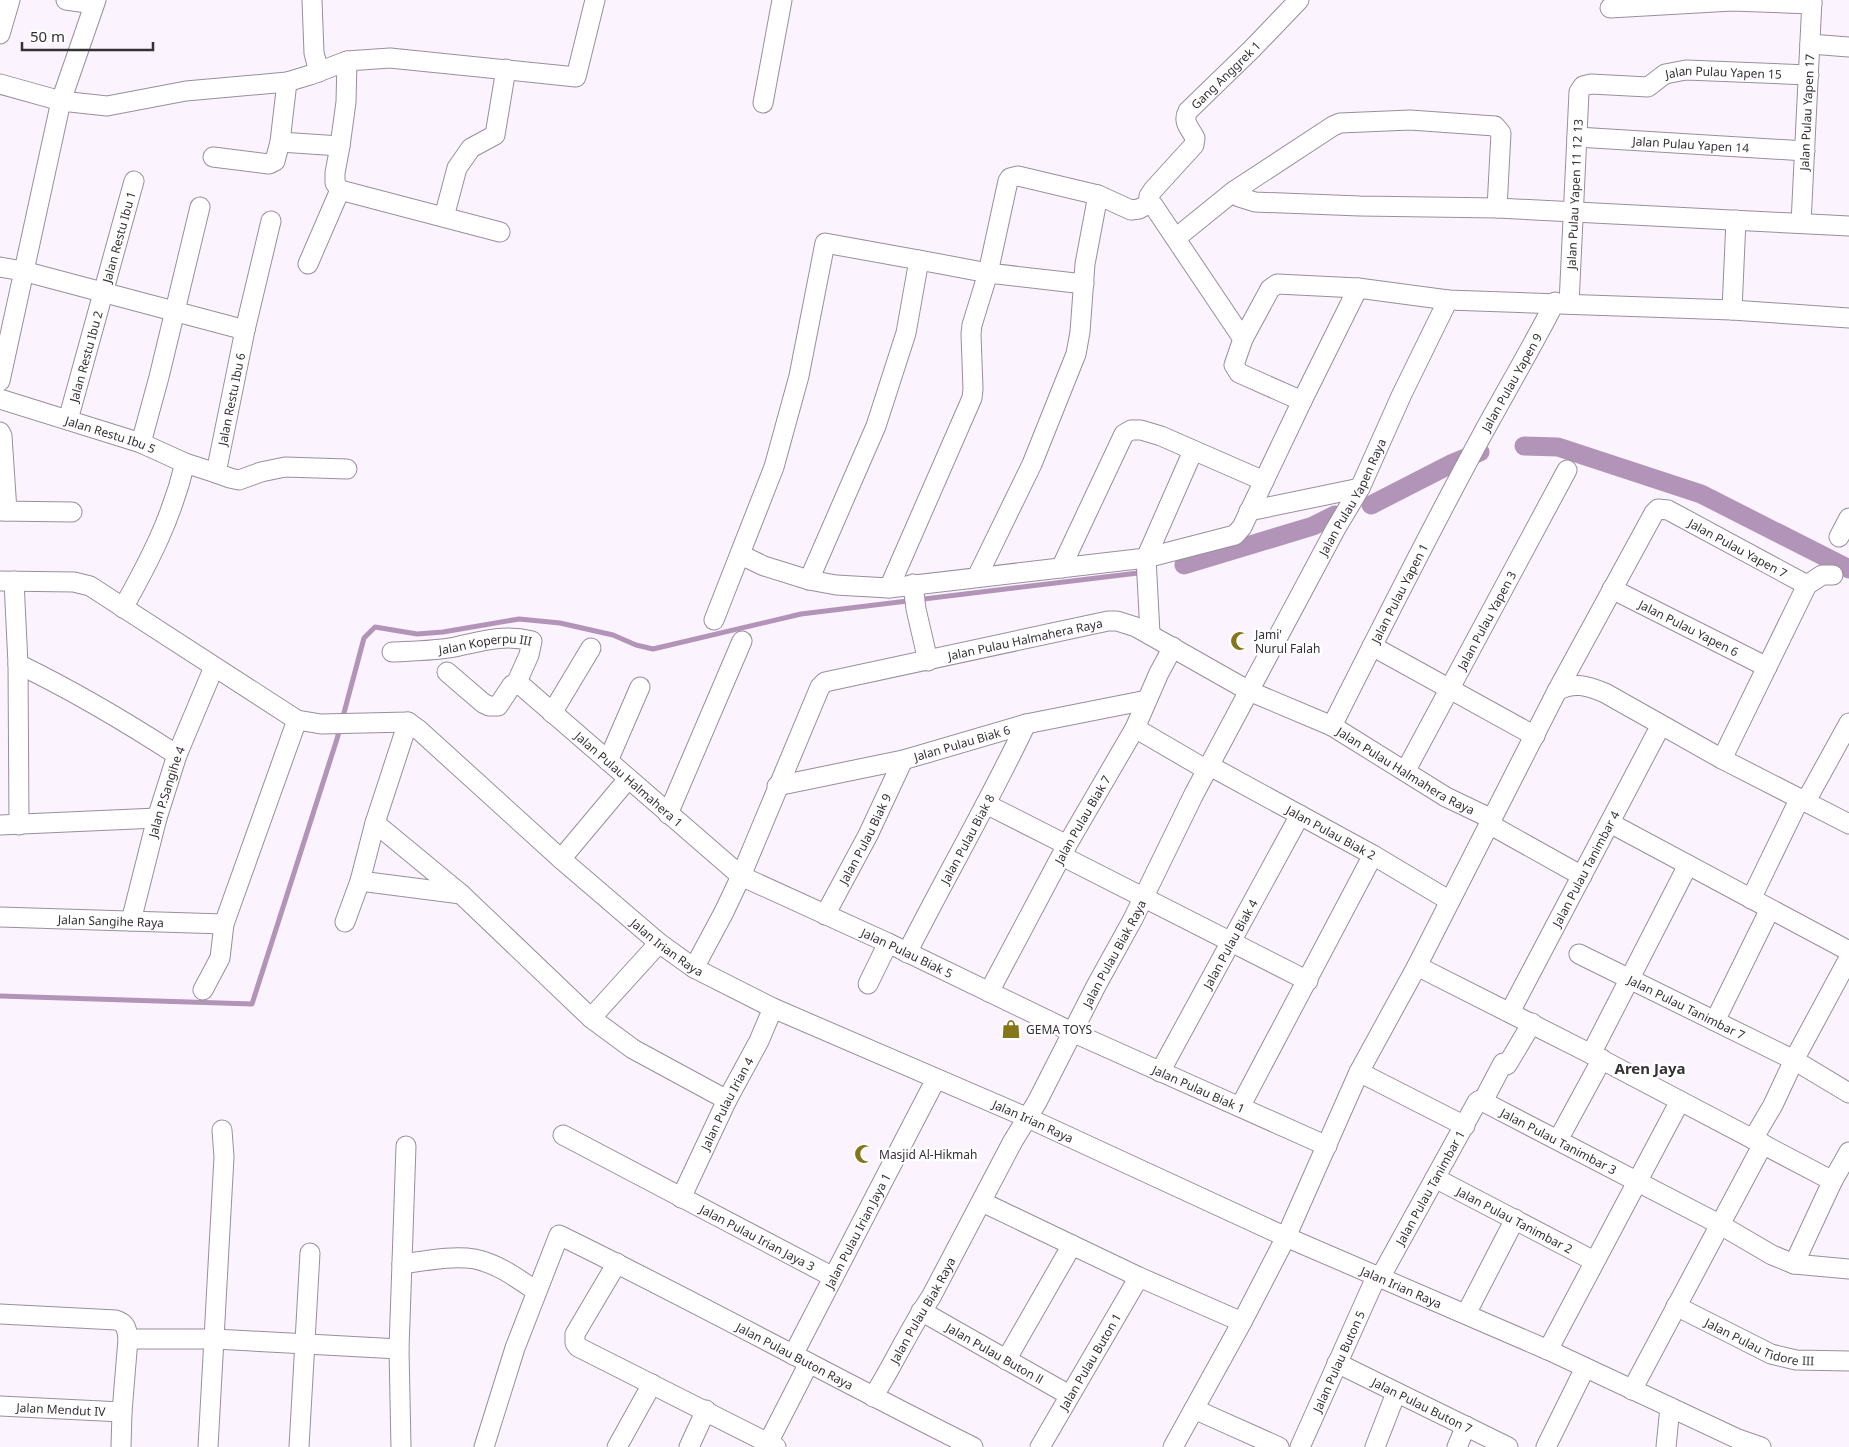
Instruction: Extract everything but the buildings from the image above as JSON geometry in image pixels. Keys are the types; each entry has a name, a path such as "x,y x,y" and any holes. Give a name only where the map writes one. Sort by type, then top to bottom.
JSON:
{"street":[{"path":"0,34 10,0"},
{"path":"0,380 61,101 95,2 66,0"},
{"path":"312,0 314,53 319,72"},
{"path":"0,84 61,101 107,106 186,91 287,82 347,61 390,58 506,68 576,77 596,0"},
{"path":"763,103 782,0"},
{"name":"Gang Anggrek 1","path":"1148,204 1149,196 1153,190 1194,145 1195,138 1185,122 1185,116 1188,111 1300,0"},
{"path":"1610,8 1732,2 1812,2"},
{"name":"Jalan Pulau Yapen 17","path":"1801,223 1812,2"},
{"path":"1810,44 1849,47"},
{"path":"347,61 346,102 335,173 335,183 340,190 500,232"},
{"path":"444,217 457,168 471,148 495,135 506,68"},
{"name":"Jalan Pulau Yapen 15","path":"1583,86 1591,84 1648,87 1665,74 1686,70 1809,75"},
{"path":"213,157 270,164 275,161 280,142 287,82"},
{"name":"Jalan Pulau Yapen 11 12 13","path":"1562,303 1573,212 1579,92 1583,86"},
{"path":"1176,238 1234,191 1340,123 1410,120 1495,126 1501,133 1497,208"},
{"name":"Jalan Pulau Yapen 14","path":"1577,137 1805,152"},
{"path":"280,142 340,146"},
{"path":"889,588 972,398 974,389 972,325 988,272 1010,178 1018,176 1098,195 1131,210 1140,209 1148,204 1155,207 1243,338"},
{"name":"Jalan Restu Ibu 1","path":"104,292 134,181"},
{"path":"308,264 340,190"},
{"path":"1234,191 1239,197 1255,202 1497,208 1849,226"},
{"path":"977,577 1032,464 1076,354 1080,332 1086,264 1098,195"},
{"path":"141,444 200,207"},
{"path":"1732,310 1736,220"},
{"path":"0,267 24,270 245,330 271,221"},
{"path":"714,620 774,467 794,394 825,243 988,272 1084,284"},
{"path":"809,580 876,426 906,333 919,260"},
{"path":"1302,401 1239,373 1235,368 1234,362 1243,338 1270,289 1275,285 1358,288 1448,300 1732,310 1849,318"},
{"path":"741,555 770,568 809,580 845,586 889,588 915,597 977,577 1147,561 1232,537 1239,533 1358,288"},
{"name":"Jalan Restu Ibu 2","path":"68,420 104,292"},
{"name":"Jalan Pulau Yapen Raya","path":"1249,691 1335,530 1356,495 1448,300"},
{"name":"Jalan Pulau Yapen 9","path":"1468,462 1528,354 1562,303"},
{"name":"Jalan Restu Ibu 6","path":"217,470 245,330"},
{"name":"Jalan Restu Ibu 5","path":"0,398 141,444 185,463 217,470 230,478 239,480 261,472 285,467 347,469"},
{"path":"1061,568 1124,434 1131,430 1141,430 1161,436 1264,481"},
{"path":"2,439 3,511 72,512"},
{"path":"1150,634 1147,561 1193,451"},
{"name":"Jalan Pulau Yapen 1","path":"1332,726 1468,462"},
{"path":"122,608 159,541 179,487 185,463"},
{"name":"Jalan Pulau Yapen 3","path":"1406,770 1568,470"},
{"path":"1249,511 1356,495"},
{"name":"Jalan Pulau Yapen 7","path":"1612,588 1658,509 1668,510 1806,584"},
{"path":"1839,537 1849,518"},
{"path":"1722,759 1806,584 1822,575 1833,575"},
{"path":"19,825 18,664 7,581 82,584 90,586 297,720 321,724 408,722 375,823 360,881 344,922"},
{"path":"1173,1447 1242,1322 1286,1237 1359,1072 1417,966 1557,691 1612,588"},
{"name":"Jalan Pulau Yapen 6","path":"1612,588 1767,667"},
{"path":"915,597 928,661"},
{"name":"Jalan Pulau Halmahera Raya","path":"694,968 741,876 777,786 820,687 825,682 1108,621 1126,624 1150,634 1249,691 1332,726 1406,770 1458,804 1582,876"},
{"name":"Jalan Koperpu III","path":"392,652 434,650 492,638 532,641 529,655 516,684"},
{"path":"668,814 742,641"},
{"path":"1372,646 1535,736"},
{"name":"Jalan Pulau Biak 7","path":"989,992 1065,851 1136,728 1146,700 1173,647"},
{"path":"552,713 591,648"},
{"path":"18,664 62,685 114,714 177,755"},
{"name":"Jalan P.Sangihe 4","path":"131,921 156,818 177,755 214,667"},
{"path":"447,672 489,706 498,706 512,685 516,684"},
{"name":"Jalan Pulau Halmahera 1","path":"516,684 523,687 741,876"},
{"path":"1557,691 1566,686 1577,684 1605,692 1722,759 1849,824"},
{"path":"608,761 640,687"},
{"name":"Jalan Pulau Biak Raya","path":"873,1398 892,1367 921,1311 931,1297 1013,1141 1028,1118 1249,691"},
{"name":"Jalan Pulau Biak 6","path":"777,786 903,760 1026,724 1146,700"},
{"path":"203,990 220,958 224,924 297,720"},
{"name":"Jalan Irian Raya","path":"408,722 561,859 659,943 694,968 773,1008 1028,1118 1286,1237 1548,1350 1738,1439 1761,1447"},
{"path":"1751,899 1803,800 1849,723"},
{"name":"Jalan Pulau Biak 8","path":"907,953 1026,724"},
{"name":"Jalan Pulau Tanimbar 4","path":"1510,1012 1661,725"},
{"path":"1136,728 1209,768"},
{"name":"Jalan Pulau Biak 9","path":"824,915 868,835 903,760"},
{"name":"Jalan Pulau Biak 2","path":"1209,768 1373,855 1450,901"},
{"path":"561,859 628,779"},
{"path":"986,804 1143,898 1232,941 1308,981"},
{"name":"Jalan Pulau Biak 4","path":"1160,1072 1300,815"},
{"path":"0,825 156,818"},
{"path":"375,823 461,894 591,1018 633,1049 727,1100"},
{"path":"1610,823 1849,951"},
{"path":"1240,1108 1373,855"},
{"path":"1558,1140 1630,980 1688,865"},
{"name":"Jalan Pulau Biak 5","path":"741,876 888,943 1072,1032"},
{"path":"360,881 461,894"},
{"path":"1715,1021 1770,909"},
{"name":"Jalan Sangihe Raya","path":"0,917 224,924"},
{"path":"591,1018 659,943"},
{"path":"868,984 888,943"},
{"name":"Jalan Pulau Tanimbar 7","path":"1579,954 1794,1060 1849,1093"},
{"path":"1632,1390 1719,1224 1794,1060 1849,958"},
{"path":"1417,966 1532,1023 1680,1102 1833,1180"},
{"name":"Jalan Pulau Irian 4","path":"681,1198 727,1100 759,1041 773,1008"},
{"name":"Jalan Pulau Tanimbar 1","path":"1379,1276 1477,1102 1482,1101 1503,1063 1508,1065 1532,1023"},
{"name":"Jalan Pulau Biak 1","path":"1072,1032 1327,1146"},
{"path":"1359,1072 1464,1126"},
{"name":"Jalan Pulau Irian Jaya 1","path":"772,1445 801,1359 833,1277 936,1079"},
{"name":"Jalan Pulau Tanimbar 3","path":"1482,1101 1719,1224 1772,1255 1794,1264 1849,1269"},
{"path":"1548,1350 1680,1102"},
{"path":"208,1447 224,1157 222,1130"},
{"name":"Jalan Pulau Irian Jaya 3","path":"563,1135 833,1277"},
{"path":"400,1447 399,1349 406,1146"},
{"path":"1794,1264 1833,1180 1849,1152"},
{"name":"Jalan Pulau Tanimbar 2","path":"1435,1178 1594,1261"},
{"path":"982,1202 1139,1277 1242,1322"},
{"path":"1466,1314 1514,1219"},
{"name":"Jalan Pulau Buton Raya","path":"536,1291 559,1235 617,1263 873,1398 974,1447"},
{"path":"1006,1360 1072,1244"},
{"path":"299,1447 310,1253"},
{"path":"402,1264 456,1258 476,1260 502,1269 536,1291 515,1348 484,1447"},
{"path":"617,1263 575,1334 575,1344 772,1445"},
{"name":"Jalan Pulau Buton 5","path":"1300,1447 1337,1363 1379,1276"},
{"name":"Jalan Pulau Buton 1","path":"1040,1447 1139,1277"},
{"name":"Jalan Pulau Tidore III","path":"1676,1306 1770,1354 1796,1360 1849,1361"},
{"name":"Jalan Pulau Buton ll","path":"921,1311 1069,1395"},
{"path":"0,1314 116,1320 122,1322 127,1328 128,1339 121,1447"},
{"path":"128,1339 215,1339 399,1349"},
{"name":"Jalan Pulau Buton 7","path":"1337,1363 1508,1447"},
{"path":"1546,1447 1585,1368"},
{"path":"617,1447 652,1384"},
{"path":"1374,1447 1396,1393"},
{"name":"Jalan Mendut IV","path":"0,1406 122,1412"},
{"path":"1666,1447 1670,1407"},
{"path":"1194,1409 1279,1447"},
{"path":"689,1447 706,1410"},
{"path":"1457,1447 1466,1426"}],"waterway":[{"path":"1524,446 1558,447 1701,494 1849,569"},
{"path":"1371,505 1453,463 1480,452"},
{"path":"1184,565 1313,526 1335,515"},
{"path":"0,996 252,1004 337,739 364,638 375,627 417,634 443,632 519,619 560,623 613,635 636,645 653,649 801,614 1138,573"}],"place":[{"name":"Jami' Nurul Falah","path":"1240,641"},
{"name":"GEMA TOYS","path":"1011,1029"},
{"name":"Masjid Al-Hikmah","path":"864,1154"}],"district":[{"name":"Aren Jaya","path":"1650,1068"}]}
